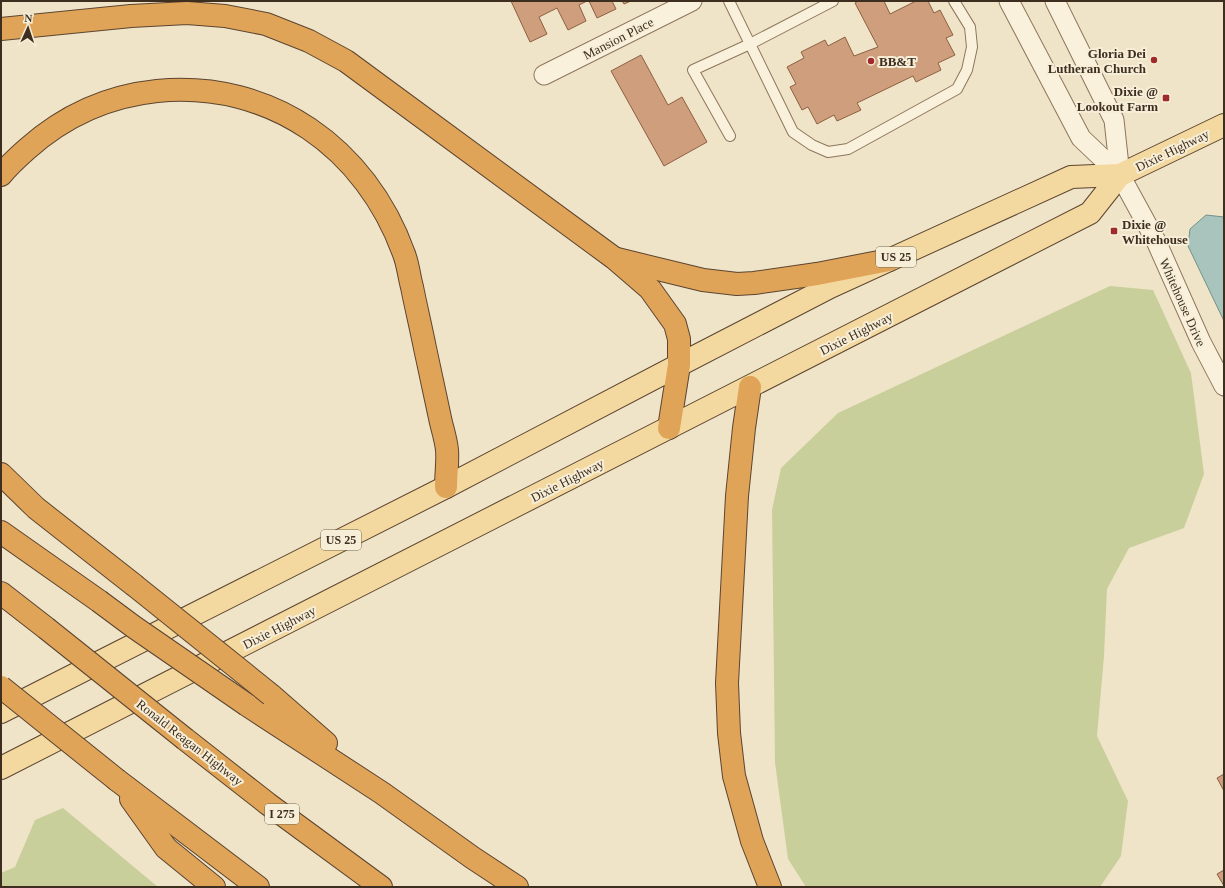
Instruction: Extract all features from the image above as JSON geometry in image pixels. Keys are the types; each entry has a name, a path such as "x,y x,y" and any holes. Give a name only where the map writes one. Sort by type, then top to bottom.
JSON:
{"highway":[{"path":"1,29 131,16 187,13 225,16 266,24 309,41 346,61 614,258 650,289 675,324 679,339 679,365 669,428"},
{"path":"1,175 8,166 38,139 68,118 104,102 137,93 173,90 201,91 235,97 266,105 304,125 335,147 359,173 386,211 405,255 447,450 446,488"},
{"path":"614,258 703,280 737,284 817,274 889,260"},
{"path":"750,387 737,496 727,683 729,733 734,776 752,841 770,887"},
{"path":"1,474 36,508 271,695 382,793"},
{"path":"1,532 99,601 140,632 247,705 382,793 472,858 517,887"},
{"name":"Ronald Reagan Highway","path":"1,593 268,804 381,887"},
{"path":"1,687 117,780 258,887"},
{"path":"117,780 166,848 214,887"}],"main road":[{"name":"Dixie Highway","path":"1,712 446,488 830,287 1071,177 1120,175 1224,125"},
{"name":"Dixie Highway","path":"1,768 1090,213 1120,175"}],"street":[{"name":"Mansion Place","path":"544,75 692,1"},
{"path":"1009,1 1081,138 1120,175"},
{"path":"1054,1 1114,120 1120,175"},
{"name":"Whitehouse Drive","path":"1120,175 1156,242 1201,342 1224,386"}],"lane":[{"path":"729,1 793,132 812,145 828,152 848,149 957,89 967,70 972,48 970,26 954,1"},
{"path":"730,136 693,70 750,44 833,1"}],"green space":[{"path":"1110,286 1153,290 1191,373 1204,474 1184,528 1129,548 1107,589 1104,656 1097,736 1128,801 1121,856 1100,887 806,887 788,859 775,763 772,510 781,468 838,413"},
{"path":"63,808 158,887 1,887 1,873 15,867 35,820"}],"water":[{"path":"1206,215 1224,217 1224,321 1188,246 1190,229"}],"building":[{"path":"511,1 587,1 579,5 586,21 568,30 557,8 539,17 547,34 530,42"},
{"path":"589,1 612,1 616,9 597,18"},
{"path":"622,1 631,1 624,4"},
{"name":"BB&T","path":"858,1 884,1 890,14 916,1 928,1 934,13 940,10 953,35 946,38 955,55 938,63 941,70 916,82 913,76 857,103 861,110 837,121 834,115 817,124 808,107 802,110 790,87 796,84 787,67 804,58 801,52 825,40 828,46 845,37 854,56 878,47 855,3"},
{"path":"641,55 668,105 682,97 707,142 664,166 611,71"},
{"path":"1224,774 1224,791 1217,778"},
{"path":"1224,870 1224,886 1217,874"}],"place":[{"name":"Gloria Dei Lutheran Church","path":"1154,60"},
{"name":"BB&T","path":"871,61"},
{"name":"Dixie @ Lookout Farm","path":"1166,98"},
{"name":"Dixie @ Whitehouse","path":"1114,231"}]}
